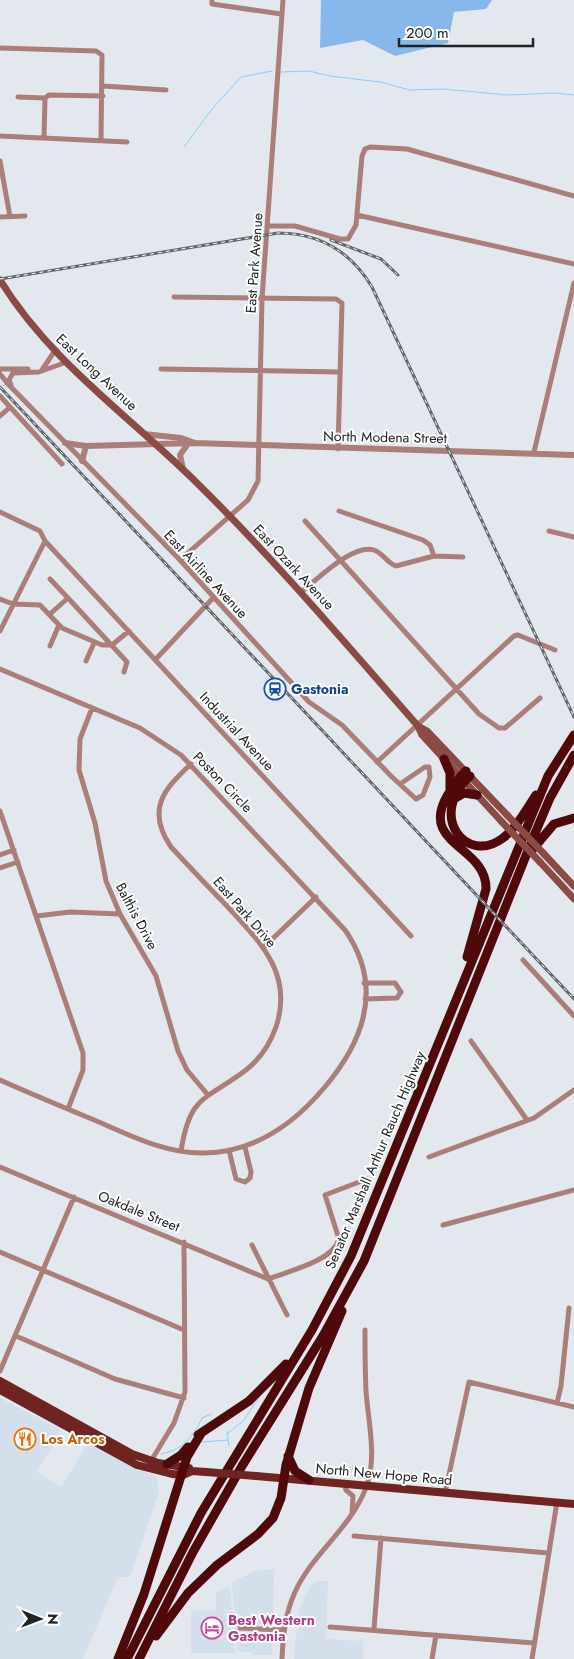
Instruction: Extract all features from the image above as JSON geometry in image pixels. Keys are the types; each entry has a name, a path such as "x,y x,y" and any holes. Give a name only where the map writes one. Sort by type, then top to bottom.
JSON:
{"highway":[{"name":"Senator Marshall Arthur Rauch Highway","path":"127,1659 201,1513 302,1348 335,1290 359,1238 548,776 574,734"},
{"name":"Senator Marshall Arthur Rauch Highway","path":"141,1659 193,1552 242,1466 323,1336 364,1261 523,862 550,798 574,755"},
{"path":"444,759 450,773 450,791"},
{"path":"445,1024 476,930 486,887 484,874 478,863 448,838 442,825 442,806 450,791 465,776"},
{"path":"465,776 452,801 451,821 457,833 468,842 482,846 502,839 510,832 548,776"},
{"path":"452,801 464,792 477,795"},
{"path":"523,862 548,828 560,820 574,818"},
{"path":"141,1659 161,1626 188,1593 217,1565 253,1539 269,1524 279,1504 288,1456 316,1370 364,1261"},
{"path":"167,1464 181,1455 202,1432 239,1409 260,1392 302,1348"},
{"path":"118,1659 144,1594 192,1447 202,1432"},
{"path":"288,1456 295,1471 309,1480"}],"main road":[{"name":"East Long Avenue","path":"0,280 54,352 144,434"},
{"name":"East Ozark Avenue","path":"144,434 183,468 301,592 418,726 422,735 444,759 507,815 574,886"},
{"name":"East Ozark Avenue","path":"418,726 427,731 465,776 477,795 574,899"},
{"name":"North New Hope Road","path":"0,1381 132,1454 185,1471"},
{"name":"North New Hope Road","path":"0,1390 137,1465 157,1472 206,1472 574,1504"}],"street":[{"name":"East Park Avenue","path":"180,560 248,500 256,488 260,447 262,299 283,0"},
{"path":"212,2 281,14"},
{"path":"0,48 96,51 102,55 101,140"},
{"path":"103,86 166,90"},
{"path":"18,97 45,98 49,95 103,96"},
{"path":"44,138 45,98"},
{"path":"0,136 127,142"},
{"path":"267,226 295,226 340,239 348,239 353,233 357,215 360,168 365,149 384,147 406,149 574,196"},
{"path":"0,162 10,217"},
{"path":"357,215 574,264"},
{"path":"0,217 25,216"},
{"path":"534,452 574,283"},
{"path":"174,297 336,299 342,303 338,449"},
{"path":"42,370 54,352"},
{"path":"12,388 9,380 13,373 42,370 64,362"},
{"path":"0,369 42,370"},
{"path":"161,369 340,372"},
{"name":"East Airline Avenue","path":"0,374 82,461 180,560 309,702 342,725 378,762 400,784 416,799 423,795 430,777 429,767 425,767 400,784"},
{"path":"0,396 62,464"},
{"path":"0,416 10,407"},
{"name":"North Modena Street","path":"144,434 181,438 195,444"},
{"name":"North Modena Street","path":"158,445 181,438"},
{"name":"North Modena Street","path":"65,443 86,446 116,443 195,444 338,449 534,452 574,455"},
{"path":"183,468 180,455 187,445"},
{"path":"82,461 86,446"},
{"path":"339,511 415,536 430,545 434,556"},
{"name":"Industrial Avenue","path":"0,512 37,528 45,541 411,936"},
{"path":"305,521 479,714 500,728 511,725 540,698"},
{"path":"549,531 574,537"},
{"path":"0,631 45,541"},
{"path":"301,592 352,553 366,549 380,553 390,564 396,566 434,556 462,557"},
{"path":"50,579 127,662 124,672"},
{"path":"50,614 68,598"},
{"path":"155,660 213,598"},
{"path":"0,599 13,604 40,605 59,625 102,646 112,645 129,631"},
{"path":"50,646 59,625"},
{"path":"378,762 514,636 518,635 555,650"},
{"path":"86,661 94,642"},
{"name":"Poston Circle","path":"0,669 153,735 192,764 349,935 360,960 365,999 364,1015 358,1037 338,1072 294,1120 273,1135 244,1147 208,1153 181,1151 149,1143 0,1080"},
{"name":"Balthis Drive","path":"92,708 80,740 79,770 95,823 106,881 120,914 156,976 178,1051 188,1070 208,1095"},
{"name":"East Park Drive","path":"181,1151 189,1116 208,1095 255,1062 268,1046 280,1015 280,991 274,967 264,947 171,847 162,832 158,818 161,798 170,784 192,764"},
{"path":"0,812 37,916 82,1053 83,1070 68,1109"},
{"path":"0,855 14,850"},
{"path":"0,868 18,862"},
{"path":"264,947 316,897"},
{"path":"37,916 70,912 120,914"},
{"path":"523,960 574,1016"},
{"path":"364,983 395,983 402,992 397,998 365,999"},
{"path":"471,1041 527,1120"},
{"path":"429,1157 527,1120 547,1110 574,1090"},
{"path":"229,1150 236,1179 245,1182 250,1178 251,1172 244,1147"},
{"name":"Oakdale Street","path":"0,1167 184,1242 268,1279"},
{"path":"268,1279 321,1259 334,1250 339,1239 325,1194 367,1179"},
{"path":"443,1225 574,1190"},
{"path":"0,1371 74,1197"},
{"path":"151,1461 174,1423 184,1398 184,1242"},
{"path":"252,1245 287,1315"},
{"path":"0,1252 184,1330"},
{"path":"557,1403 561,1386 569,1308"},
{"path":"282,1659 284,1630 289,1608 302,1579 352,1517 367,1485 371,1457 365,1374 365,1330"},
{"path":"16,1336 114,1379 184,1398"},
{"path":"445,1493 470,1382 574,1407"},
{"path":"344,1483 346,1490 353,1496 352,1517"},
{"path":"532,1659 557,1502"},
{"path":"354,1536 548,1553"},
{"path":"374,1629 381,1538"},
{"path":"330,1627 534,1643"},
{"path":"240,1628 284,1630"},
{"path":"432,1659 436,1635"}],"shaded area":[{"path":"321,0 492,0 486,9 454,12 448,43 395,56 363,40 320,48"},
{"path":"0,1398 61,1430 37,1472 61,1487 87,1444 157,1477 159,1492 130,1577 118,1577 83,1659 0,1659"},
{"path":"274,1569 272,1655 251,1655 251,1652 237,1651 232,1583 254,1571"},
{"path":"315,1581 328,1581 326,1639 363,1641 363,1659 294,1659 296,1635 300,1626 297,1624 298,1612 309,1588"},
{"path":"230,1586 235,1653 191,1653 191,1611 216,1610 216,1593"}],"waterway":[{"path":"184,147 212,109 241,77 272,71"},
{"path":"281,72 309,71 330,76 380,82 410,90 443,89 508,95 555,93 574,95"},
{"path":"227,1434 244,1420 260,1396"},
{"path":"161,1454 181,1446 191,1437 202,1418 211,1414"},
{"path":"227,1431 229,1446"},
{"path":"202,1442 228,1440"}],"railway":[{"path":"0,279 278,233 293,234 320,241 344,255 364,275 372,287 574,717"},
{"path":"331,240 381,259 398,275"},
{"path":"0,387 574,999"}],"place":[{"name":"Gastonia","path":"275,689"},
{"name":"Los Arcos","path":"25,1439"},
{"name":"Best Western Gastonia","path":"212,1628"}]}
